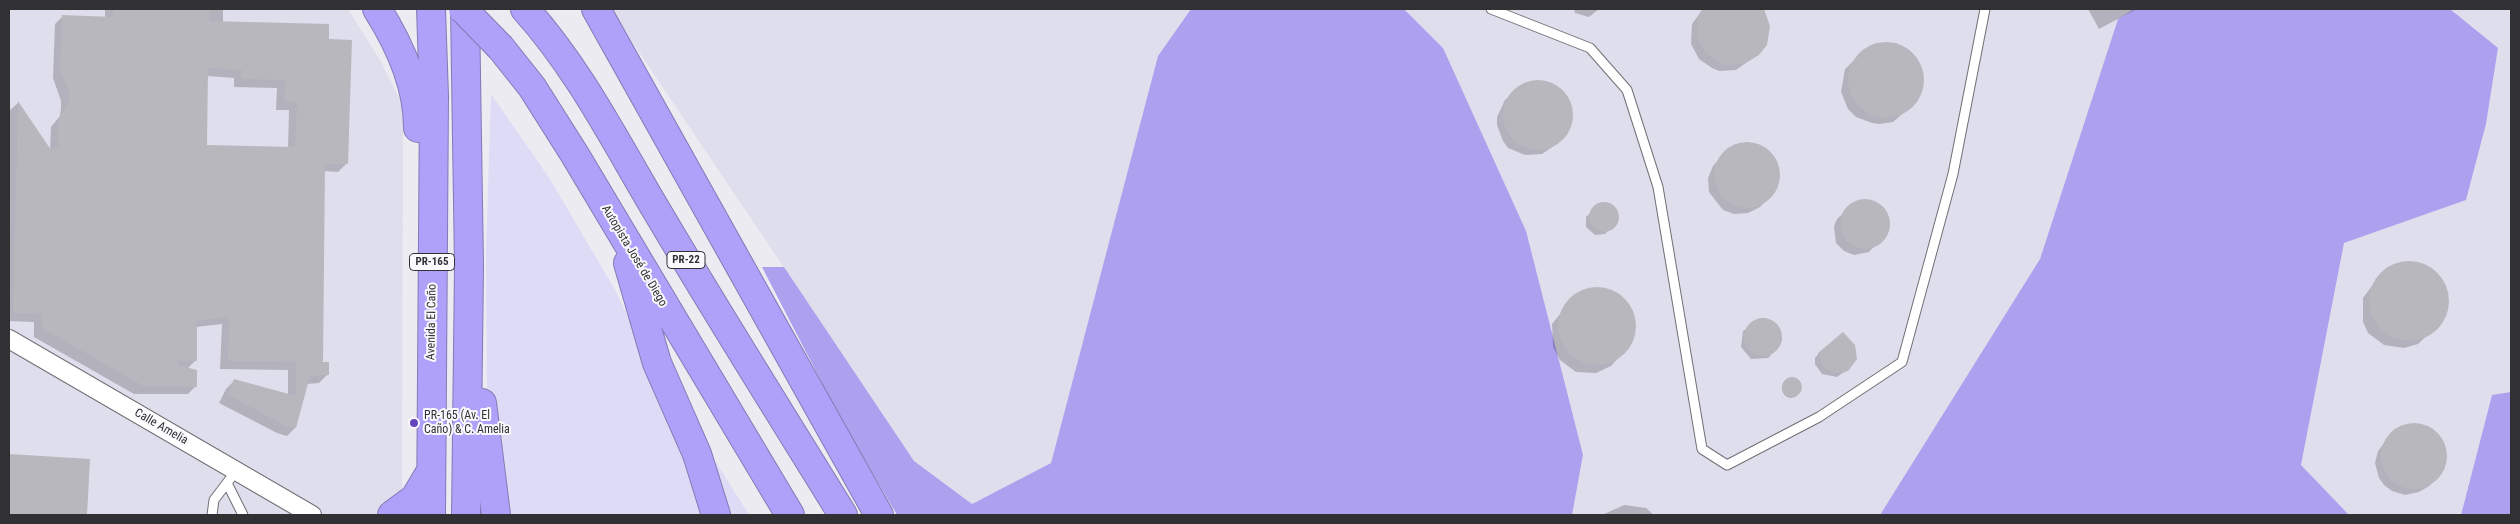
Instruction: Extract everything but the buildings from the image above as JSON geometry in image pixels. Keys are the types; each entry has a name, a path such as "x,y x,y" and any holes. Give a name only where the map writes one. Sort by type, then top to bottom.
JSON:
{"highway":[{"path":"377,9 404,61 416,95 418,115 419,246 432,346"},
{"name":"Avenida El Caño","path":"431,9 434,96 431,515"},
{"name":"Autopista José de Diego","path":"464,9 501,48 532,86 790,515"},
{"name":"PR-165","path":"464,9 469,267 466,515"},
{"name":"PR-22","path":"525,9 541,26 583,85 661,219 843,515"},
{"path":"596,9 879,515"},
{"path":"618,231 657,363 697,454 716,515"},
{"path":"469,267 481,350 482,404 496,515"},
{"path":"392,515 415,498 431,472"}],"street":[{"name":"Calle Amelia","path":"9,339 231,477 312,515"}],"lane":[{"path":"1491,9 1590,48 1627,90 1658,187 1702,449 1727,465 1819,417 1902,362 1953,174 1985,9"},
{"path":"212,515 214,500 231,477"},
{"path":"231,477 243,515"}],"shaded area":[{"path":"9,9 348,9 381,62 403,106 402,515 9,515"},
{"path":"610,9 1191,9 1158,56 1051,463 972,504 914,461"},
{"path":"1191,9 1404,9 1443,48 1526,231 1583,455 1572,515 897,515 837,412 762,267 784,267 914,461 972,504 1051,463 1158,56"},
{"path":"1404,9 2134,9 2118,19 2040,259 1880,515 1572,515 1583,455 1443,48"},
{"path":"2134,9 2450,9 2498,48 2486,124 2466,200 2344,243 2301,465 2349,515 1880,515 2040,259 2118,19"},
{"path":"2450,9 2511,9 2511,392 2492,396 2461,515 2349,515 2301,465 2344,243 2466,200 2486,124 2498,48"},
{"path":"491,94 550,179 615,290 648,357 708,515 506,515 487,391 486,256"},
{"path":"2511,392 2511,515 2461,515 2492,395"},
{"path":"716,462 749,515 728,515 712,464"}],"place":[{"name":"PR-165 (Av. El Caño) & C. Amelia","path":"414,423"}]}
